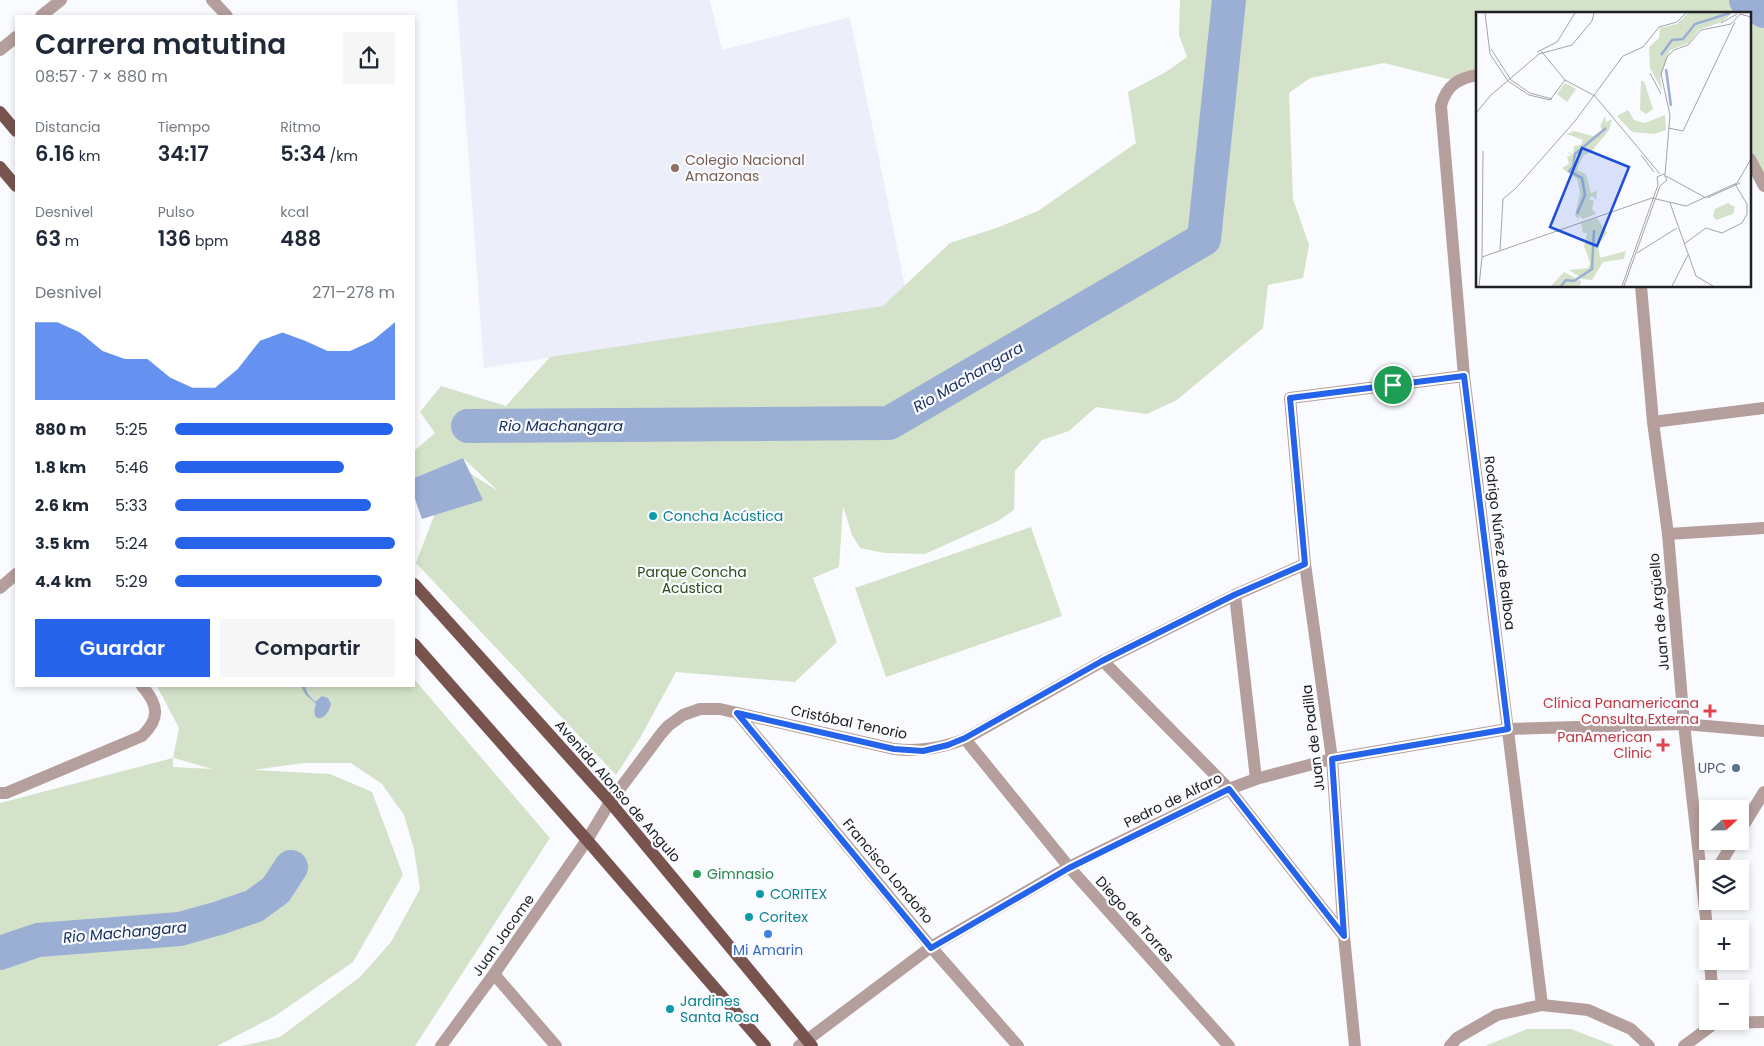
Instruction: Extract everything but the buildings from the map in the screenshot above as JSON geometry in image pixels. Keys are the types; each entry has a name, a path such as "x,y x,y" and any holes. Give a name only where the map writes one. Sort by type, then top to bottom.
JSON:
{"main road":[{"path":"0,112 15,130"},
{"path":"0,167 15,185"},
{"name":"Avenida Alonso de Angulo","path":"415,585 610,802 806,1044"},
{"path":"415,645 765,1046"}],"street":[{"path":"42,15 61,0"},
{"path":"212,0 226,15"},
{"path":"0,50 15,38"},
{"name":"Rodrigo Núñez de Balboa","path":"1476,75 1462,78 1451,85 1443,98 1441,106 1464,376 1542,1005"},
{"path":"1752,163 1764,186"},
{"name":"Juan de Argüello","path":"1641,288 1654,422 1668,534 1684,724 1702,860"},
{"name":"Juan de Padilla","path":"1355,1046 1344,936 1332,759 1305,564 1290,398 1464,376"},
{"path":"1654,422 1764,408"},
{"path":"1668,534 1764,528"},
{"name":"Cristóbal Tenorio","path":"587,840 610,802 668,726 676,719 694,711 709,708 737,713 894,749 909,751 936,748 965,738 1102,661 1234,595 1305,564"},
{"path":"0,588 15,575"},
{"path":"1234,595 1256,779"},
{"path":"1102,661 1229,789 1344,936"},
{"path":"0,793 6,793 142,736 151,728 156,716 154,705 143,687"},
{"name":"Francisco Londoño","path":"737,713 931,948 1018,1046"},
{"name":"Pedro de Alfaro","path":"806,1044 931,948 1069,868 1229,789 1256,779 1332,759 1508,729 1684,724 1764,731"},
{"name":"Diego de Torres","path":"965,738 1069,868 1229,1046"},
{"path":"1749,816 1764,792"},
{"name":"Juan Jacome","path":"441,1046 494,974 587,840"},
{"path":"494,974 556,1046"},
{"path":"1450,1046 1457,1038 1497,1015 1542,1005 1588,1010 1631,1029 1650,1046"},
{"path":"1749,1022 1764,1022"},
{"path":"1684,1046 1705,1030"}],"shaded area":[{"name":"Colegio Nacional Amazonas","path":"457,0 710,0 722,50 850,17 905,286 883,306 484,368"}],"green space":[{"name":"Parque Concha Acústica","path":"1180,0 1764,0 1764,176 1752,161 1752,12 1476,12 1476,79 1448,79 1384,63 1310,78 1289,93 1293,199 1309,245 1303,278 1268,285 1263,328 1177,400 1147,414 1096,407 1069,431 1042,440 1015,471 1014,510 998,521 925,554 885,553 860,548 852,535 843,506 839,567 813,578 837,642 795,682 676,672 640,738 616,775 416,563 454,463 498,491 463,458 415,478 415,450 435,433 420,412 441,386 506,406 550,357 883,306 950,243 999,227 1038,211 1136,143 1128,92 1166,72 1187,57 1179,35"},
{"path":"1031,527 1062,616 886,677 855,588"},
{"path":"415,680 550,838 415,1046 242,1046 280,1037 360,977 391,942 420,889 414,849 404,815 382,784 351,763 304,763 253,770 330,774 372,792 403,875 353,962 275,1016 217,1046 0,1046 0,803 173,758 179,728 158,687 415,687","holes":["173,758 212,769 173,767"]},
{"path":"1527,1029 1571,1029 1615,1046 1485,1046"}],"water":[{"path":"463,458 483,500 422,519 415,499 415,478"},
{"path":"302,687 305,687 308,694 315,702 322,696 328,698 331,704 326,715 322,718 316,717 314,710 316,704 305,694"}],"waterway":[{"name":"Rio Machangara","path":"468,426 889,423 1204,239 1229,0"},
{"name":"Rio Machangara","path":"1746,0 1764,11"},
{"name":"Rio Machangara","path":"0,953 38,940 180,929 219,918 254,906 276,890 291,867"}],"place":[{"name":"Colegio Nacional Amazonas","path":"675,168"},
{"name":"Concha Acústica","path":"653,516"},
{"name":"Clínica Panamericana Consulta Externa","path":"1710,711"},
{"name":"PanAmerican Clinic","path":"1663,745"},
{"name":"UPC","path":"1736,768"},
{"name":"Gimnasio","path":"697,874"},
{"name":"CORITEX","path":"760,894"},
{"name":"Coritex","path":"749,917"},
{"name":"Mi Amarin","path":"768,934"},
{"name":"Jardines Santa Rosa","path":"670,1009"}],"route":[{"path":"1464,376 1508,729 1332,759 1344,936 1229,789 1069,868 931,948 737,713 909,751 923,751 936,748 965,738 1102,661 1234,595 1305,564 1290,398 1393,385 1464,376"}]}
